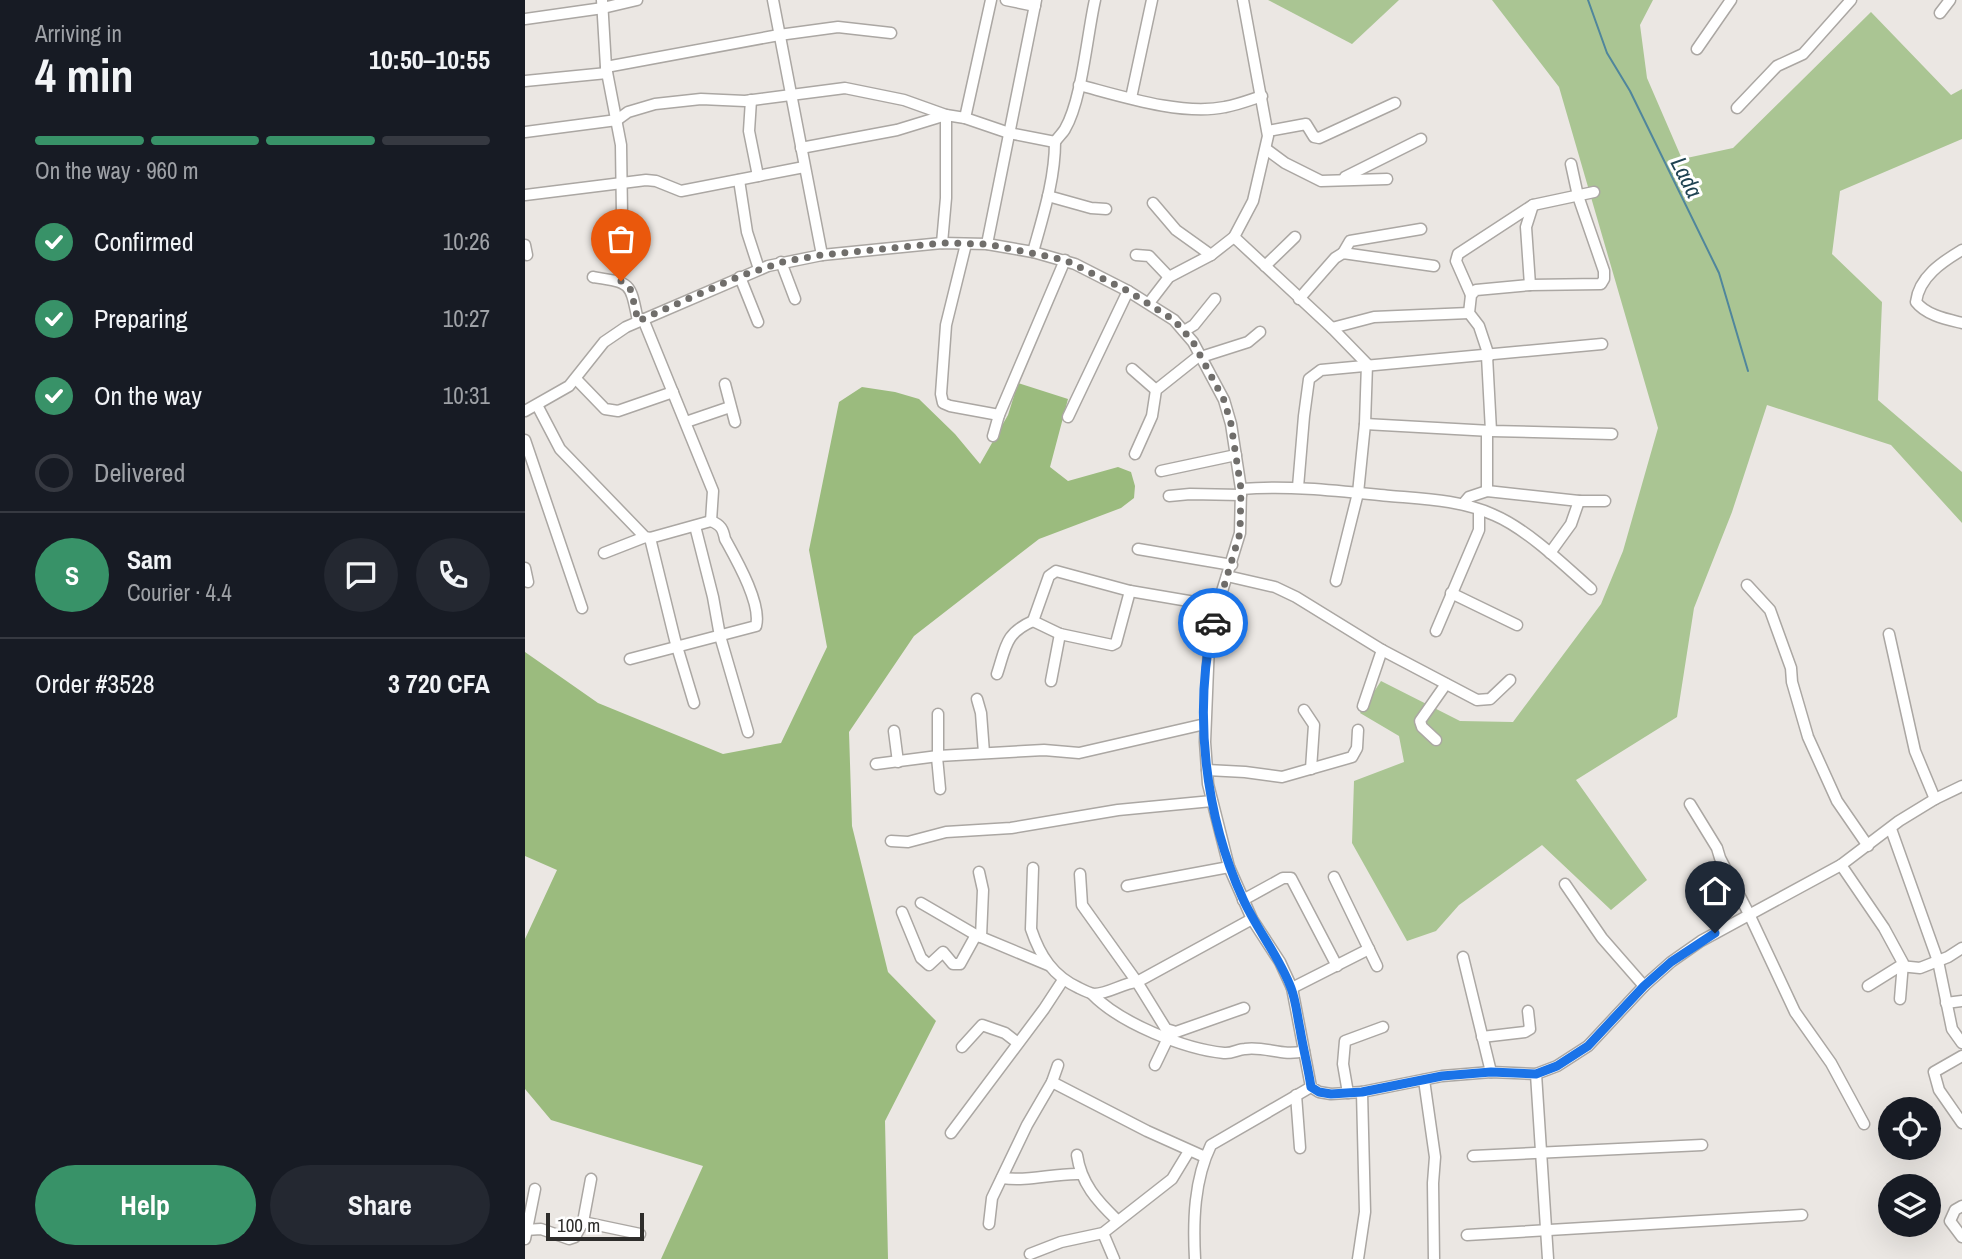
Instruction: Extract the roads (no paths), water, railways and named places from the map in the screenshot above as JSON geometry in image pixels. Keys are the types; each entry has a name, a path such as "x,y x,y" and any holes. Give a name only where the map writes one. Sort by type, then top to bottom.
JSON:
{"street":[{"path":"525,19 637,0"},
{"path":"773,0 822,255"},
{"path":"965,118 991,0"},
{"path":"987,244 1035,3 1006,0"},
{"path":"1033,252 1048,196 1056,153 1055,142 1065,130 1079,85 1095,0"},
{"path":"1131,98 1152,0"},
{"path":"1149,303 1169,277 1210,255 1234,237 1253,201 1268,131 1243,0"},
{"path":"1697,49 1731,0"},
{"path":"1737,108 1777,66 1803,54 1851,0"},
{"path":"1940,13 1950,0"},
{"path":"603,4 606,70 621,145 622,216"},
{"path":"525,80 606,70 779,34 838,27 891,33"},
{"path":"1079,85 1157,105 1210,109 1262,96"},
{"path":"525,132 617,120 628,112 655,104 701,99 751,100 845,88 904,100 1009,134 1055,142"},
{"path":"751,100 749,131 758,176"},
{"path":"1268,131 1306,124 1314,136 1319,138 1395,103"},
{"path":"801,148 897,130 946,115"},
{"path":"942,243 946,198 946,115"},
{"path":"1338,180 1421,139"},
{"path":"1266,149 1285,163 1321,181 1387,178"},
{"path":"1471,295 1476,290 1530,285 1601,284 1604,271 1578,196 1571,164"},
{"path":"525,195 656,181 681,191 804,167"},
{"path":"739,180 747,232 759,270"},
{"path":"1487,491 1488,356 1479,326 1469,313 1471,295 1456,261 1458,254 1533,205 1594,192"},
{"path":"1048,196 1091,208 1105,209"},
{"path":"1153,203 1176,230 1210,255"},
{"path":"1530,285 1526,227 1533,205"},
{"path":"1299,299 1335,258 1343,253 1350,241 1421,229"},
{"path":"1234,237 1367,364 1358,493 1336,581"},
{"path":"1265,266 1295,237"},
{"path":"525,411 569,386 604,342 641,320 740,276 781,262 822,255 942,243 987,244 1033,252 1065,260 1128,291 1174,320 1201,356 1224,400 1231,424 1241,492 1240,533 1209,644 1206,770 1229,867 1252,919 1280,962 1291,988 1311,1087 1319,1092 1362,1092 1442,1076 1491,1072 1536,1074 1572,1058 1588,1046 1644,986 1700,941 1841,865 1899,821 1962,786"},
{"path":"966,244 946,325 941,394 943,403 950,406 999,415"},
{"path":"1962,250 1931,272 1917,294 1916,302 1921,309 1962,323"},
{"path":"1343,253 1434,266"},
{"path":"1136,255 1149,256 1169,277"},
{"path":"993,436 999,415 1065,260"},
{"path":"781,262 795,299"},
{"path":"740,276 758,322"},
{"path":"593,277 621,281 631,290 712,491 711,521"},
{"path":"1068,417 1128,291"},
{"path":"1184,331 1194,325 1215,299"},
{"path":"1332,328 1374,317 1469,313"},
{"path":"1135,454 1152,416 1156,390 1201,356 1248,342 1260,332"},
{"path":"1298,487 1309,379 1321,370 1602,344"},
{"path":"1132,369 1156,390"},
{"path":"576,379 605,409 618,411 673,392"},
{"path":"725,384 734,422"},
{"path":"537,405 560,449 648,537 694,703"},
{"path":"686,422 730,407"},
{"path":"1364,424 1612,434"},
{"path":"525,440 582,608"},
{"path":"1161,471 1236,455"},
{"path":"1169,496 1298,487 1464,503 1495,515 1551,553 1591,589"},
{"path":"1464,503 1469,497 1487,491 1579,501 1605,501"},
{"path":"1551,553 1571,524 1579,501"},
{"path":"1436,631 1479,530 1479,510"},
{"path":"604,553 648,537 711,521 723,528 725,539 753,597 758,619 756,626 630,659"},
{"path":"695,526 720,636 748,732"},
{"path":"1138,549 1232,565"},
{"path":"525,568 528,582"},
{"path":"996,674 1010,636 1017,628 1033,621 1052,572 1130,591 1218,606"},
{"path":"1227,576 1275,587 1331,617 1382,650 1477,700 1490,699 1510,680"},
{"path":"1747,585 1770,610 1791,668 1792,682 1808,737 1837,801 1868,846"},
{"path":"1033,621 1060,634 1107,644 1116,643 1130,591"},
{"path":"1451,593 1517,625"},
{"path":"1051,681 1060,634"},
{"path":"1889,634 1915,751 1935,799"},
{"path":"1363,706 1382,650"},
{"path":"1436,740 1422,727 1420,721 1446,684"},
{"path":"977,699 981,713 983,753"},
{"path":"1304,710 1314,725 1311,769"},
{"path":"938,714 940,789"},
{"path":"876,764 983,753 1044,750 1079,753 1205,724"},
{"path":"1206,770 1282,777 1352,757 1357,748 1358,730"},
{"path":"894,731 898,762"},
{"path":"891,841 908,842 946,832 1011,828 1118,810 1212,801"},
{"path":"1690,804 1717,848 1795,1012 1831,1063 1864,1124"},
{"path":"1891,829 1938,961 1952,1029 1962,1042"},
{"path":"1841,865 1893,942 1904,967 1900,999"},
{"path":"1127,886 1229,867"},
{"path":"1033,868 1031,929 1048,965 1063,980 1092,994 1101,1003 1136,1025 1224,1053 1246,1048 1293,1054 1304,1051"},
{"path":"902,912 921,958 929,965 943,952 953,964 963,962 979,936 983,890 979,872"},
{"path":"1080,874 1082,905 1137,982 1169,1035"},
{"path":"1334,877 1377,966"},
{"path":"1243,900 1283,878 1291,878 1337,966"},
{"path":"1565,884 1602,938 1644,986"},
{"path":"921,903 979,936 1048,965"},
{"path":"1092,994 1126,982 1137,982 1252,919"},
{"path":"1868,986 1896,968 1920,968 1962,948"},
{"path":"1291,988 1369,949"},
{"path":"1463,957 1491,1072"},
{"path":"951,1133 1063,980"},
{"path":"1946,1003 1962,1001"},
{"path":"1155,1065 1169,1035 1244,1008"},
{"path":"1482,1038 1529,1030 1528,1011"},
{"path":"962,1047 982,1025 1005,1033 1018,1043"},
{"path":"1348,1093 1343,1065 1345,1041 1383,1027"},
{"path":"1962,1056 1934,1072 1939,1090 1962,1123"},
{"path":"989,1224 992,1198 1027,1125 1052,1082 1058,1065"},
{"path":"1536,1074 1548,1259"},
{"path":"1424,1080 1435,1157 1434,1259"},
{"path":"1052,1082 1205,1157"},
{"path":"1195,1259 1195,1205 1205,1157 1211,1145 1311,1087"},
{"path":"1358,1259 1364,1212 1362,1092"},
{"path":"1296,1095 1300,1148"},
{"path":"1473,1156 1702,1145"},
{"path":"1030,1254 1061,1242 1103,1233 1172,1179 1189,1151"},
{"path":"1077,1155 1080,1174 1098,1202 1118,1220"},
{"path":"1002,1178 1022,1181 1080,1174"},
{"path":"535,1189 526,1233 541,1229 569,1239 575,1237 583,1222 591,1180"},
{"path":"1962,1206 1955,1210 1950,1221 1962,1237"},
{"path":"1467,1235 1802,1215"},
{"path":"583,1222 640,1234"},
{"path":"1103,1233 1114,1259"},
{"path":"1045,1259 1048,1247"}],"waterway":[{"name":"Lada","path":"1588,0 1607,53 1630,91 1719,273 1748,371"}]}
